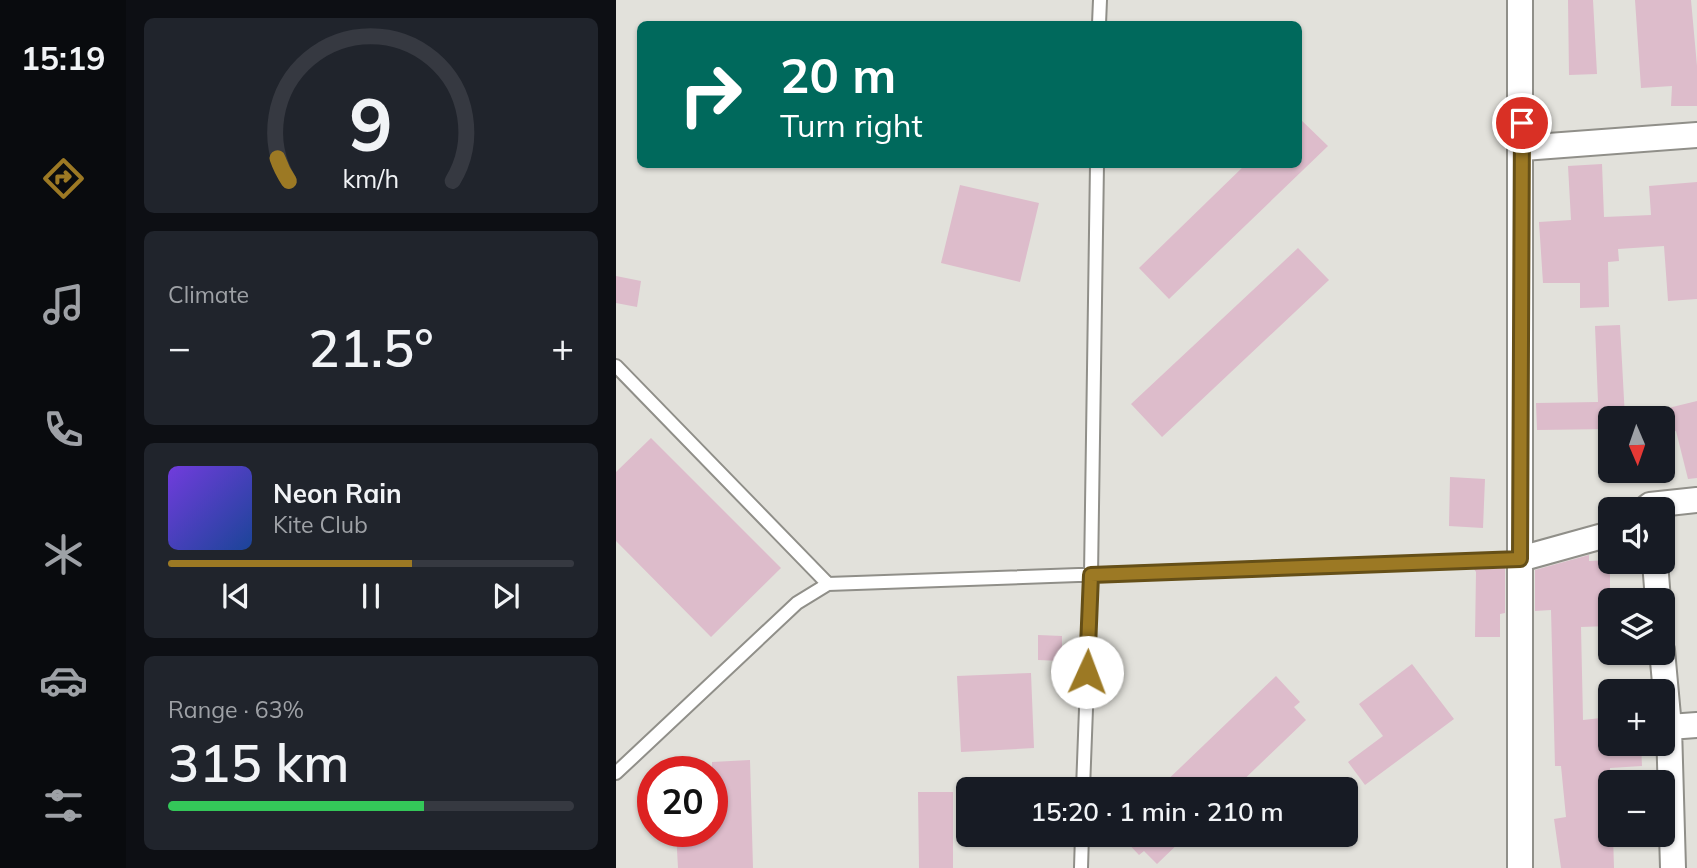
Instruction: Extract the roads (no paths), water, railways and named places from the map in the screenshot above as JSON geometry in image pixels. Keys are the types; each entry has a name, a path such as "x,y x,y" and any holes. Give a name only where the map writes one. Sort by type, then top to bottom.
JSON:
{"street":[{"path":"1520,0 1520,868"},
{"path":"1522,148 1697,135"},
{"path":"1675,504 1697,500"},
{"path":"1520,559 1598,537"},
{"path":"1675,727 1697,725"},
{"path":"1670,756 1673,868"}],"lane":[{"path":"1099,21 1100,0"},
{"path":"1083,777 1091,575 1097,168"},
{"path":"616,366 828,584"},
{"path":"616,773 797,603 828,584 1520,559"},
{"path":"1081,868 1082,847"}]}
